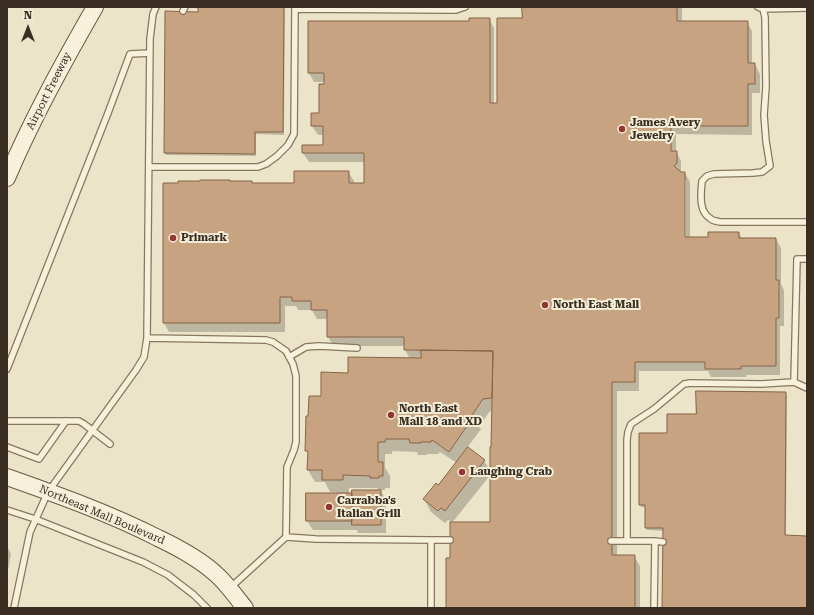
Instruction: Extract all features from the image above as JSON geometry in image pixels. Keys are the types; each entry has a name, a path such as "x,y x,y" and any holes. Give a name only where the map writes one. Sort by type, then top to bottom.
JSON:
{"street":[{"name":"Airport Freeway","path":"7,178 16,156 59,70 95,7"},
{"name":"Northeast Mall Boulevard","path":"7,477 91,508 177,547 217,575 245,608"}],"lane":[{"path":"14,608 30,532 48,492 144,357 147,338 151,22 156,7"},
{"path":"149,167 258,167 266,164 288,145 294,134 296,8 456,10 465,7"},
{"path":"807,8 760,8 765,17 766,87 764,115 770,166 762,172 714,174 707,176 702,181 701,204 703,212 710,219 720,222 807,222"},
{"path":"7,369 130,54 150,53"},
{"path":"794,382 797,259 807,259"},
{"path":"147,338 266,340 273,342 286,351 293,364 296,376 296,431 294,450 288,466 286,537 230,589"},
{"path":"289,357 306,347 319,346 357,348"},
{"path":"627,541 627,440 631,424 684,384 761,384 794,382 807,388"},
{"path":"7,422 79,422 84,424 110,444"},
{"path":"7,447 39,459 66,422"},
{"path":"7,510 35,519 137,560 168,575 194,595 207,608"},
{"path":"286,537 316,539 450,540"},
{"path":"431,540 431,608"},
{"path":"611,541 663,542"},
{"path":"654,608 655,542"}],"building":[{"path":"198,7 284,7 283,132 255,132 255,154 164,153 165,11 198,12"},
{"name":"North East Mall","path":"522,7 677,7 677,21 748,21 748,63 755,63 755,84 748,84 748,126 671,126 671,151 677,151 677,163 674,166 681,172 685,172 685,237 708,237 708,232 739,232 739,238 776,238 776,280 779,280 779,318 776,318 776,366 741,366 741,369 705,369 705,362 635,362 635,382 612,382 612,555 635,555 635,608 446,608 446,558 450,558 450,522 490,522 490,447 493,351 404,350 404,337 327,337 327,310 311,310 311,301 292,301 292,297 280,297 280,323 163,323 163,183 178,183 178,181 200,180 230,180 252,181 252,183 294,183 294,171 349,171 349,183 364,183 364,153 302,153 302,145 323,145 323,126 311,126 311,113 319,113 319,84 324,84 324,73 308,73 308,21 469,21 469,18 490,18 490,103 497,103 497,18 522,18"},
{"name":"North East Mall 18 and XD","path":"421,350 493,351 492,398 483,399 472,415 474,416 449,452 432,440 431,442 410,443 409,439 386,439 385,442 378,442 378,462 383,462 383,476 379,476 379,478 370,478 370,476 343,475 343,480 322,480 322,470 307,470 308,451 305,451 306,416 308,416 309,396 321,396 321,372 348,373 348,357 421,358"},
{"path":"696,391 786,392 785,535 807,536 807,608 662,608 663,528 645,528 645,505 639,505 639,433 667,433 667,414 696,414"},
{"name":"Laughing Crab","path":"468,447 485,460 445,511 441,508 438,511 423,499 436,483 438,485"},
{"path":"352,490 381,490 381,525 352,525"},
{"name":"Carrabba's Italian Grill","path":"306,493 352,493 352,521 306,521"}],"place":[{"name":"James Avery Jewelry","path":"622,129"},
{"name":"Primark","path":"173,238"},
{"name":"North East Mall","path":"545,305"},
{"name":"North East Mall 18 and XD","path":"391,415"},
{"name":"Laughing Crab","path":"462,472"},
{"name":"Carrabba's Italian Grill","path":"329,507"}]}
